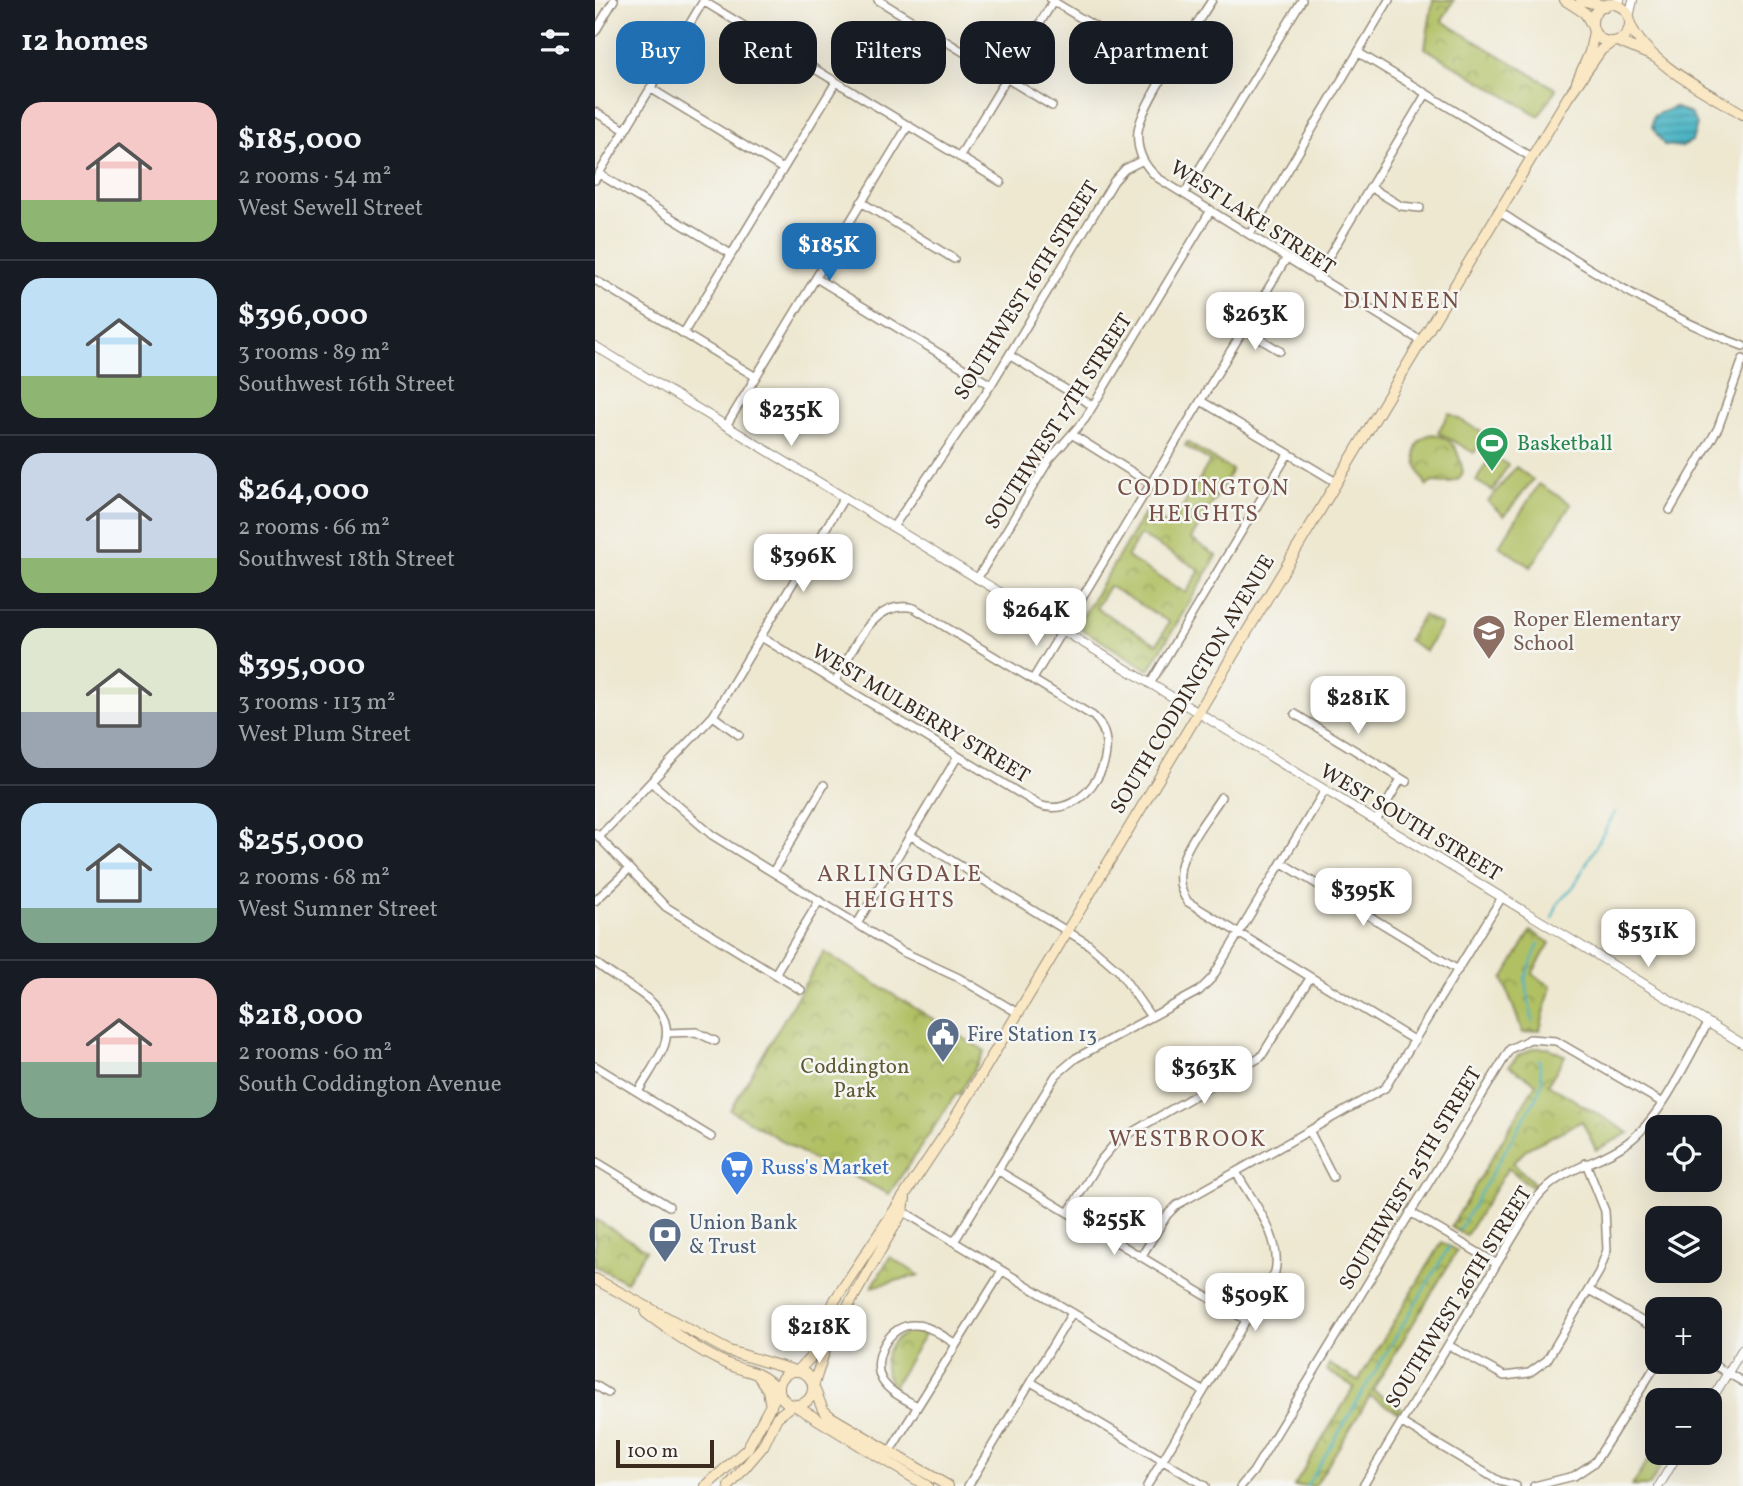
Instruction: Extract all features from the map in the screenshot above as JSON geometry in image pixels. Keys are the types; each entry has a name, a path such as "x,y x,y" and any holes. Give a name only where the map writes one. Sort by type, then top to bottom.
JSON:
{"main road":[{"path":"1565,0 1585,13 1601,39 1659,59"},
{"path":"1581,0 1612,3 1622,8 1637,37 1659,59 1743,114"},
{"path":"1593,28 1595,13 1612,3"},
{"path":"1614,42 1626,35 1630,21"},
{"name":"SOUTH CODDINGTON AVENUE","path":"1577,82 1590,52 1593,28"},
{"name":"SOUTH CODDINGTON AVENUE","path":"797,1371 810,1358 835,1300 898,1209 1018,1013 1577,82 1601,50 1614,42"},
{"name":"SOUTH CODDINGTON AVENUE","path":"813,1387 827,1343 898,1209"},
{"path":"595,1279 685,1334 691,1335 694,1331 729,1351 756,1362"},
{"path":"626,1298 695,1348 725,1364 765,1376 779,1390 784,1400 926,1486"},
{"path":"783,1367 807,1356 816,1341"},
{"path":"695,1348 704,1345 726,1357 783,1367 808,1376 826,1414 948,1486"},
{"path":"745,1370 764,1381 771,1408"},
{"path":"706,1486 739,1459 771,1408 784,1377 797,1371"},
{"path":"767,1439 777,1417 794,1405 806,1403 813,1387"},
{"path":"729,1486 743,1474 784,1417 794,1413 807,1415"}],"street":[{"path":"595,32 614,0"},
{"path":"878,0 960,50"},
{"path":"1199,21 1212,0"},
{"path":"1184,194 1302,0"},
{"path":"1250,234 1389,0"},
{"path":"1630,21 1633,0"},
{"path":"731,254 597,177 703,1 831,79"},
{"path":"1041,21 1053,1 1086,21"},
{"path":"1359,53 1531,157"},
{"path":"684,334 835,84"},
{"path":"839,84 1000,182"},
{"path":"959,157 1003,84"},
{"path":"1017,84 1052,106"},
{"path":"1143,160 1137,140 1140,122 1161,84"},
{"path":"650,88 783,169"},
{"path":"1315,278 1426,94"},
{"path":"595,112 625,130"},
{"path":"726,426 908,126"},
{"name":"WEST LAKE STREET","path":"1143,160 1158,178 1250,234 1315,278 1421,341"},
{"name":"SOUTHWEST 16TH STREET","path":"893,527 991,385 1114,181 1125,169 1143,160"},
{"path":"1370,187 1401,206 1420,208"},
{"path":"861,202 954,259"},
{"name":"SOUTHWEST 17TH STREET","path":"978,579 1049,460 1073,435 1093,406 1211,210"},
{"path":"1498,211 1649,305 1698,329 1743,346"},
{"path":"835,682 872,620 883,611 897,606 922,611 1033,679 1286,259"},
{"path":"816,278 991,385"},
{"path":"595,280 755,377"},
{"path":"1244,329 1280,351"},
{"name":"WEST SOUTH STREET","path":"595,346 1743,1044"},
{"path":"1009,355 1093,406"},
{"path":"1670,510 1713,440 1743,359"},
{"path":"1201,401 1336,482"},
{"path":"1073,435 1151,484"},
{"path":"1150,684 1288,454"},
{"path":"800,990 666,907 597,835 652,783 713,716 844,498"},
{"path":"758,551 798,575"},
{"name":"WEST MULBERRY STREET","path":"761,637 1039,805 1053,809 1066,807 1085,794 1104,762 1108,748 1105,732 1093,716 1033,679"},
{"path":"1295,714 1404,781 1376,821"},
{"path":"713,716 739,735"},
{"path":"857,924 958,756"},
{"path":"652,783 695,823 772,872 857,924 1018,1013"},
{"path":"772,872 824,785"},
{"path":"954,1242 1056,1075 1076,1058 1205,986 1325,790"},
{"path":"1221,797 1180,866 1178,889 1193,906 1415,1041"},
{"path":"910,835 1067,931 1118,970 1151,1017"},
{"path":"1282,863 1458,970"},
{"path":"595,901 629,869"},
{"path":"1141,1257 1171,1210 1385,1088 1502,897"},
{"path":"775,974 819,901"},
{"path":"595,962 656,1005 667,1033 663,1049 638,1092"},
{"path":"1068,1213 1100,1161 1117,1141 1261,1057 1310,978"},
{"name":"SOUTHWEST 26TH STREET","path":"1363,1486 1544,1190 1562,1174 1629,1142 1646,1125 1708,1023"},
{"path":"667,1033 696,1032 715,1041"},
{"name":"SOUTHWEST 25TH STREET","path":"1241,1486 1253,1472 1504,1056 1517,1044 1530,1039 1556,1041 1661,1102"},
{"path":"595,1066 711,1137"},
{"path":"1310,1132 1333,1177"},
{"path":"595,1161 669,1206"},
{"path":"1448,1345 1498,1374 1511,1376 1529,1373 1548,1360 1604,1261 1608,1231 1605,1211 1586,1163"},
{"path":"997,1170 1246,1320"},
{"path":"1147,1486 1272,1279 1277,1256 1273,1240 1236,1172"},
{"path":"898,1209 1203,1391"},
{"path":"1410,1212 1497,1264"},
{"path":"890,1451 954,1343 1002,1271"},
{"path":"1589,1290 1645,1323"},
{"path":"968,1486 1072,1313"},
{"path":"917,1406 884,1384 878,1365 881,1352 896,1331 909,1325 923,1326 954,1343"},
{"path":"1719,1388 1743,1348"},
{"path":"1722,1370 1743,1382"},
{"path":"1534,1486 1574,1476 1595,1462 1650,1374"},
{"path":"1031,1382 1205,1486"},
{"path":"595,1385 608,1393"},
{"path":"1402,1423 1499,1481 1516,1486"},
{"path":"1659,1486 1671,1465"}],"green space":[{"path":"1433,0 1454,0 1442,21 1556,89 1539,116 1425,48"},
{"path":"1449,413 1485,434 1474,453 1438,432"},
{"path":"1432,434 1446,438 1454,447 1463,472 1459,479 1449,483 1432,482 1427,486 1423,480 1417,465 1416,450 1418,443"},
{"path":"1187,442 1232,470 1191,539 1217,556 1149,670 1077,626 1145,512 1171,527 1210,461 1185,446","holes":["1140,535 1200,570 1186,593 1127,557","1109,586 1169,622 1157,644 1096,608"]},
{"name":"Basketball","path":"1491,455 1508,465 1493,491 1476,481"},
{"path":"1516,467 1533,480 1504,516 1488,502"},
{"path":"1539,484 1571,504 1531,567 1499,546"},
{"path":"1423,615 1441,625 1426,651 1408,640"},
{"path":"1531,931 1550,943 1532,974 1551,986 1540,1030 1523,1033 1503,979"},
{"name":"Coddington Park","path":"824,952 985,1051 959,1095 956,1094 889,1194 837,1168 816,1161 730,1110"},
{"path":"1534,1048 1549,1048 1565,1056 1548,1084 1629,1133 1596,1150 1582,1121 1528,1148 1513,1163 1537,1186 1534,1189 1508,1168 1466,1236 1451,1227 1536,1083 1509,1066 1519,1055"},
{"path":"595,1219 646,1250 626,1282 595,1266"},
{"path":"1442,1242 1457,1251 1373,1390 1401,1408 1399,1413 1370,1396 1315,1486 1294,1486 1354,1387 1326,1370 1329,1364 1358,1381"},
{"path":"890,1257 919,1275 872,1287"},
{"path":"913,1331 925,1334 894,1386 885,1370 887,1353 897,1339"},
{"path":"1645,1465 1662,1465 1649,1486 1632,1486"}],"water":[{"path":"1674,107 1691,114 1697,125 1692,141 1681,147 1664,145 1652,127 1653,116"}],"waterway":[{"path":"1552,919 1558,903 1574,886 1615,812"},
{"path":"1533,1022 1525,978 1539,943"},
{"path":"1459,1230 1537,1096 1542,1082 1539,1059"},
{"path":"1307,1486 1449,1247"}],"place":[{"name":"Basketball","path":"1492,473"},
{"name":"Roper Elementary School","path":"1489,661"},
{"name":"Fire Station 13","path":"943,1064"},
{"name":"Russ's Market","path":"737,1197"},
{"name":"Union Bank & Trust","path":"665,1264"}],"district":[{"name":"DINNEEN","path":"1402,300"},
{"name":"CODDINGTON HEIGHTS","path":"1204,500"},
{"name":"ARLINGDALE HEIGHTS","path":"900,886"},
{"name":"WESTBROOK","path":"1188,1138"}]}
